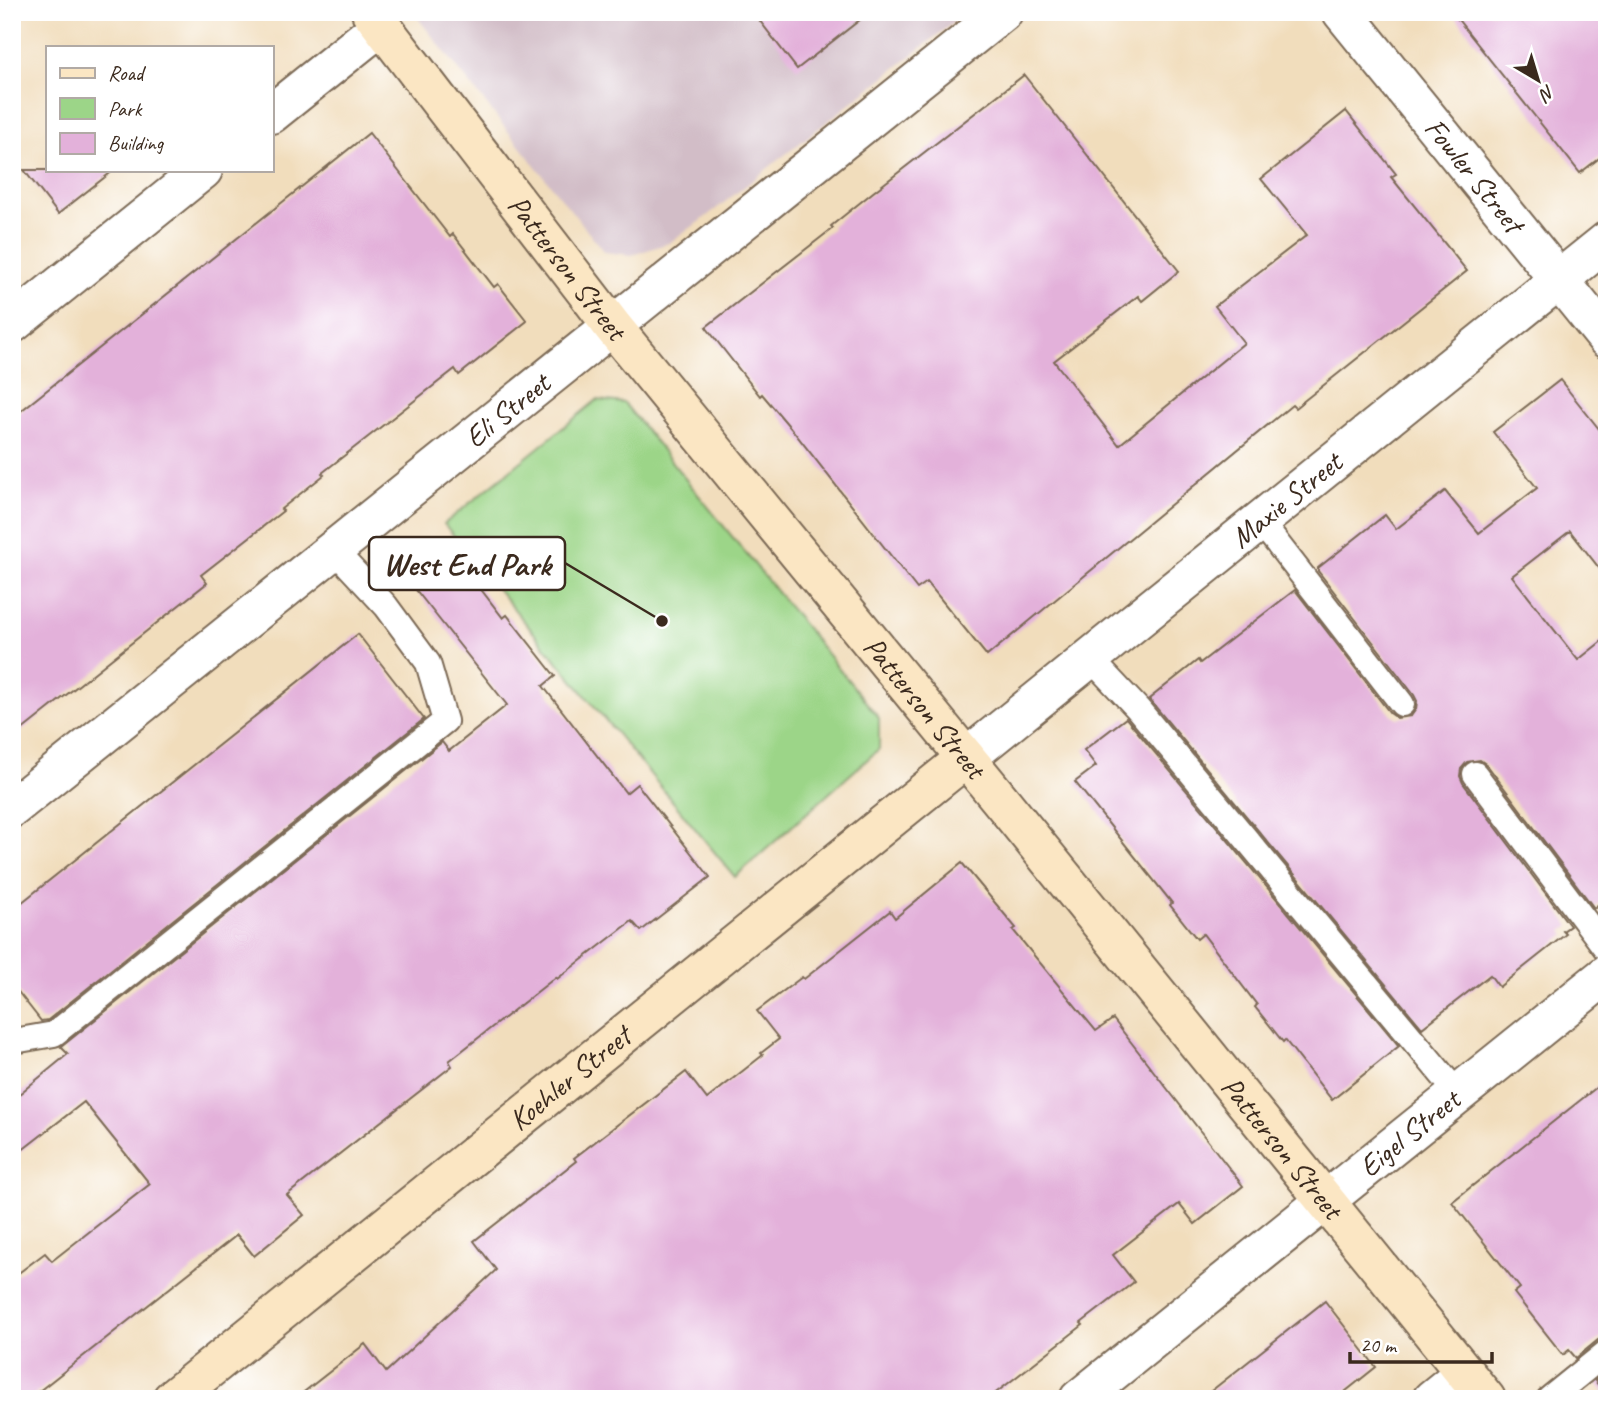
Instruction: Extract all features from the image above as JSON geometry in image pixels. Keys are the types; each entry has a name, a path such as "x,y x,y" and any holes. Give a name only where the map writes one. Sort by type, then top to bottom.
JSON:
{"street":[{"name":"Eli Street","path":"12,808 1003,12"},
{"name":"Fowler Street","path":"1342,12 1607,339"},
{"name":"Patterson Street","path":"376,19 613,327 1475,1386"},
{"path":"273,112 376,19"},
{"path":"12,324 201,172"},
{"name":"Maxie Street","path":"966,758 1607,241"},
{"name":"Koehler Street","path":"172,1399 966,758"},
{"name":"Eigel Street","path":"1079,1399 1607,974"},
{"path":"1432,1399 1475,1386"}],"lane":[{"path":"1260,521 1402,704"},
{"path":"12,1038 14,1041 54,1034 445,721 428,663 386,606 334,550"},
{"path":"1090,658 1147,720 1458,1094"},
{"path":"1475,774 1607,950"},
{"path":"1549,1399 1607,1352"}],"shaded area":[{"path":"413,12 967,12 702,220 669,243 632,255 604,252"}],"green space":[{"path":"597,400 624,403 879,718 879,749 735,877 444,524"}],"building":[{"path":"753,12 870,12 797,69"},
{"path":"1452,12 1607,12 1607,152 1580,173"},
{"path":"1024,75 1179,271 1142,301 1138,296 1054,361 1119,445 1244,343 1215,306 1307,235 1261,179 1346,111 1396,174 1391,177 1467,271 1295,408 1292,405 987,656 927,582 917,589 794,432 762,394 760,396 706,327"},
{"path":"369,133 450,237 453,234 494,287 498,284 527,321 459,375 455,369 322,473 324,475 281,509 283,511 201,575 207,583 12,738 12,418"},
{"path":"24,170 111,172 58,214"},
{"path":"1560,380 1607,439 1607,578 1570,531 1512,576 1578,660 1607,637 1607,897 1594,908 1487,765 1480,760 1467,762 1461,769 1463,783 1570,926 1563,931 1566,934 1499,987 1490,975 1422,1028 1149,699 1295,590 1390,713 1397,718 1411,716 1416,709 1417,701 1414,695 1318,568 1385,515 1396,529 1445,491 1479,533 1537,488 1493,432"},
{"path":"453,553 503,618 507,615 555,676 543,686 626,793 637,784 710,877 641,931 632,921 557,979 556,977 449,1061 452,1066 287,1195 304,1215 254,1256 237,1235 29,1399 12,1399 12,1278 45,1253 52,1261 150,1184 84,1102 12,1158 12,1100 68,1054 61,1047 442,742 449,751 507,705 412,585"},
{"path":"358,634 424,719 48,1020 41,1021 12,984 12,903 21,903"},
{"path":"1126,718 1399,1046 1332,1100 1255,1007 1257,1005 1203,934 1197,939 1170,905 1172,903 1075,782 1096,766 1084,750"},
{"path":"962,863 1096,1031 1113,1019 1243,1186 1195,1224 1179,1204 1113,1255 1134,1282 1081,1323 1083,1325 988,1399 295,1399 365,1344 386,1372 496,1270 474,1241 576,1161 574,1158 686,1072 707,1099 779,1039 757,1011 802,977 804,979 890,911 895,918"},
{"path":"1607,1079 1607,1337 1598,1340 1576,1358 1569,1350 1563,1355 1514,1293 1520,1288 1452,1202"},
{"path":"1325,1301 1376,1367 1336,1399 1201,1399"},
{"path":"1607,1371 1607,1396 1595,1381"}],"place":[{"name":"West End Park","path":"662,621"}]}
